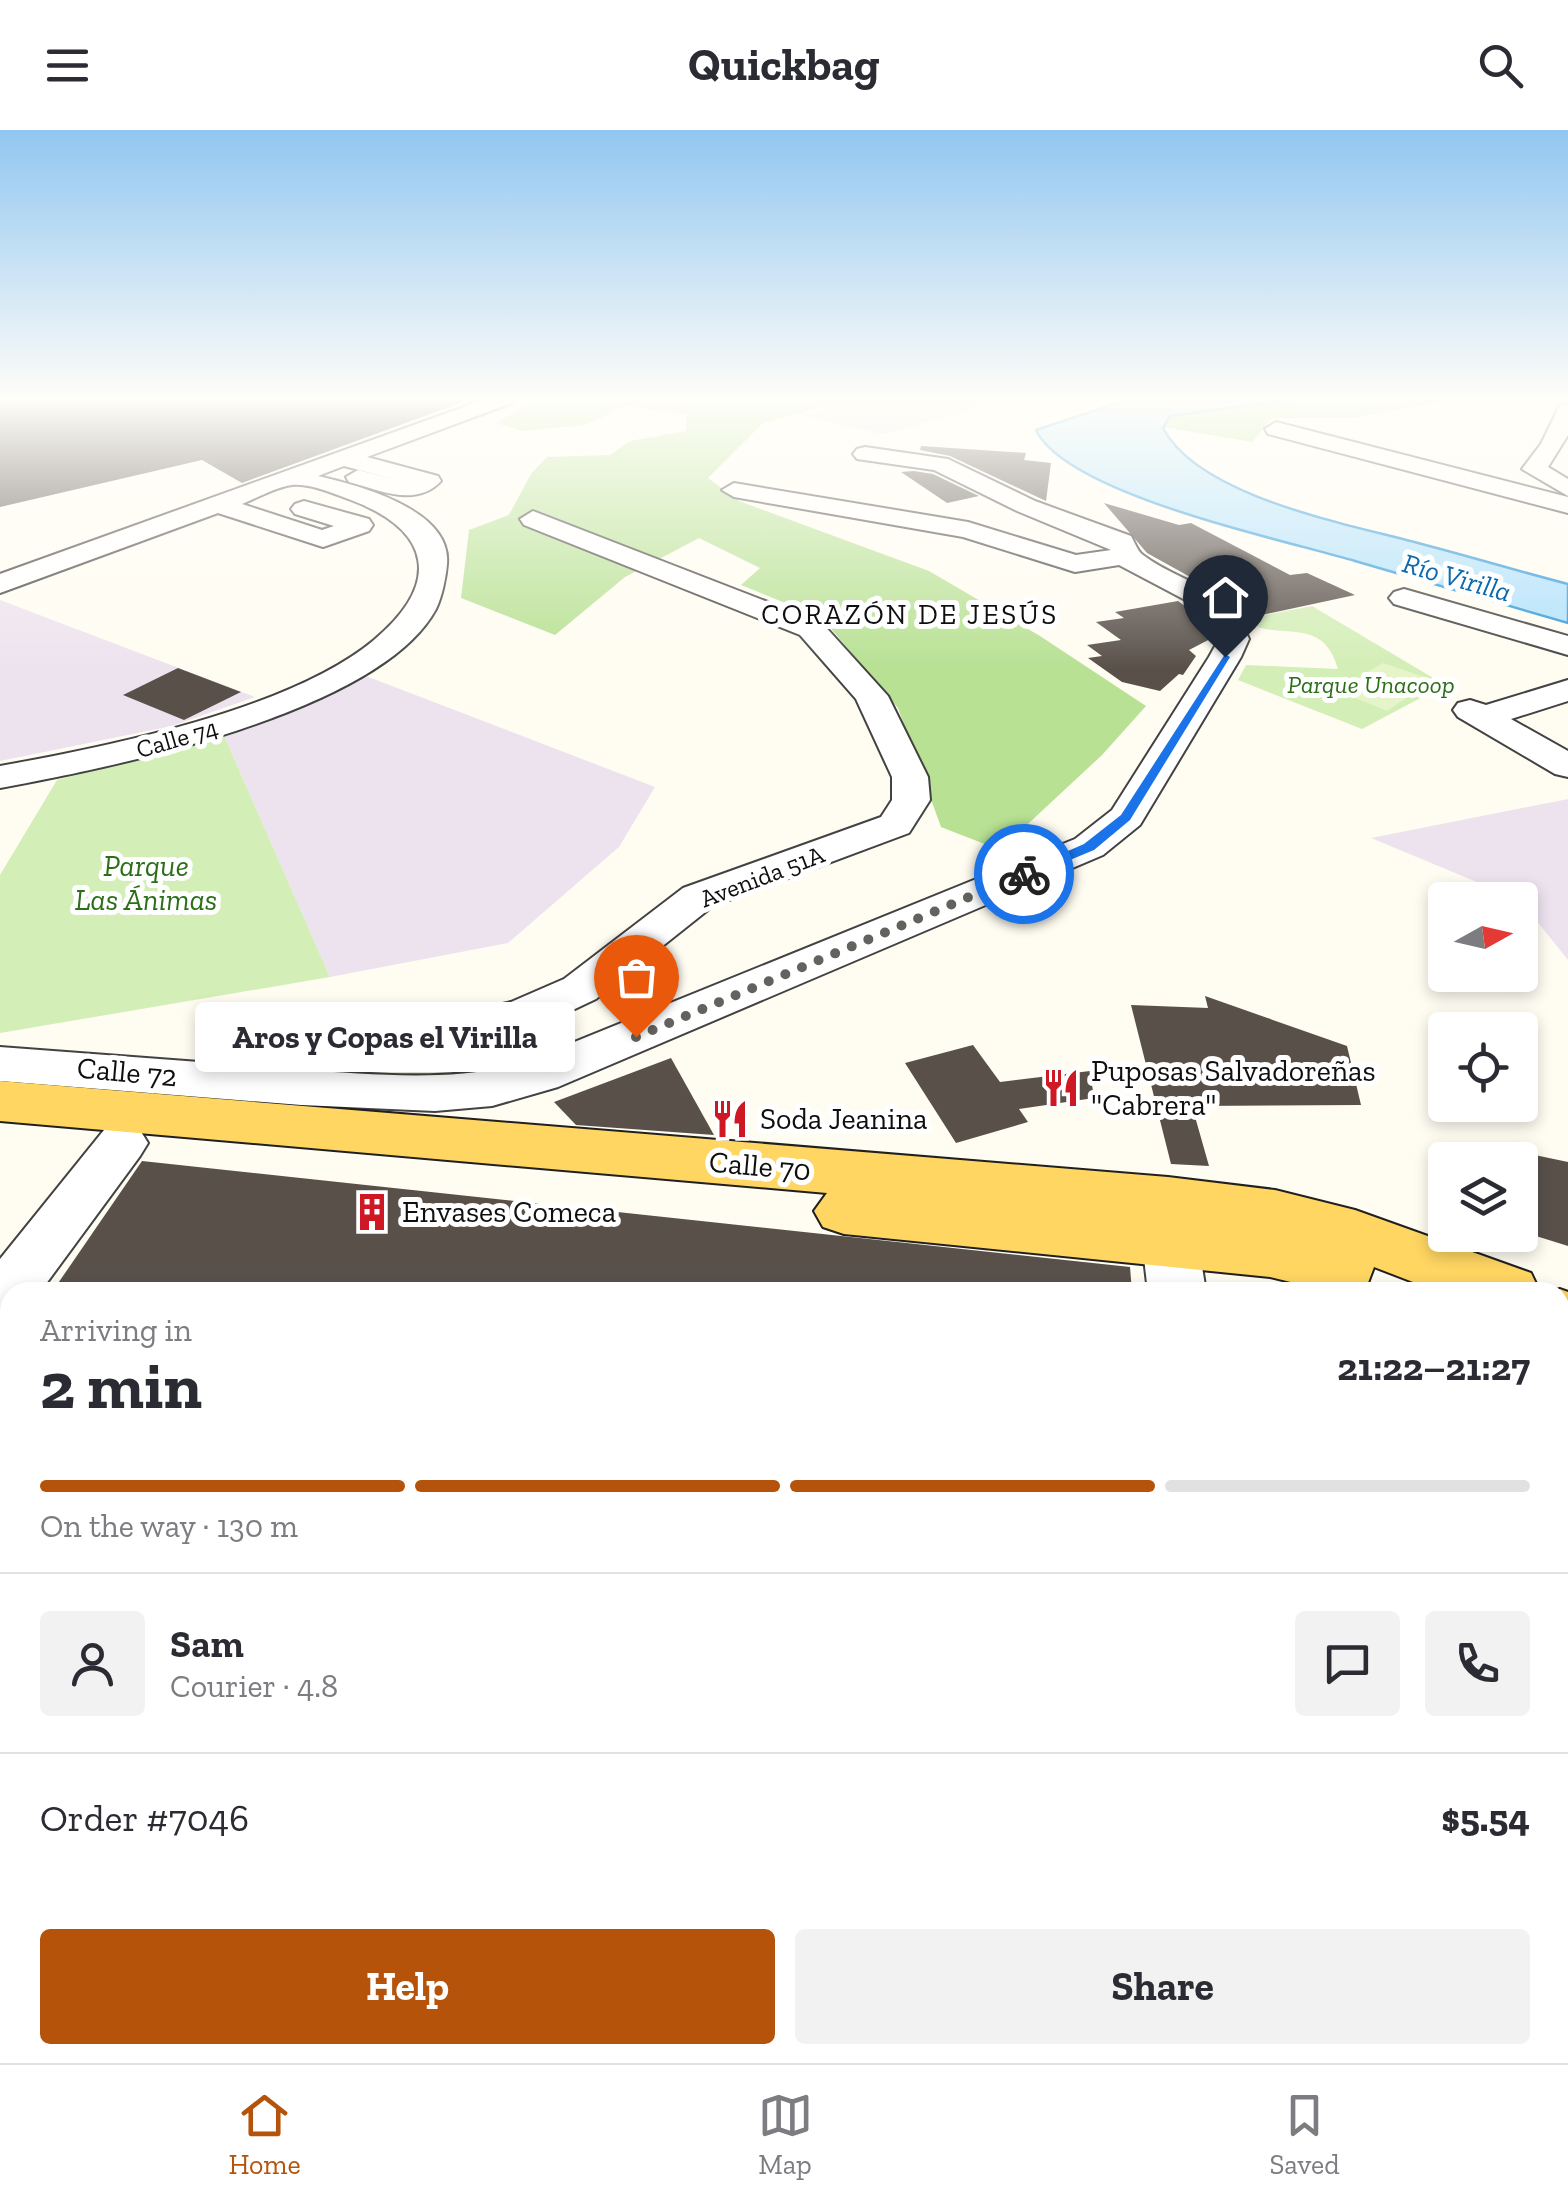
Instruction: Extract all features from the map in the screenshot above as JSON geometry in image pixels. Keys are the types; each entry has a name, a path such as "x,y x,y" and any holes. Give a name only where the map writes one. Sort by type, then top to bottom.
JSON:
{"main road":[{"name":"Calle 70","path":"0,1101 1128,1196 1274,1213 1355,1234 1482,1282"},
{"name":"Calle 70","path":"0,1132 122,1143 1173,1267 1270,1252 1383,1282"}],"street":[{"path":"0,584 259,489"},
{"name":"Calle 74","path":"0,776 107,757 246,717 346,674 389,642 418,612 432,584 434,558 423,534 402,515 340,489"},
{"path":"734,490 817,489"},
{"path":"840,489 1074,564 1123,556 1121,542 992,489"},
{"path":"1504,489 1568,506"},
{"path":"216,504 323,538 360,525 248,493"},
{"path":"1489,511 1568,522"},
{"name":"Avenida 51A","path":"72,1066 280,1058 385,1046 523,1015 580,989 698,898 895,825 911,800 910,776 871,696 811,629 533,519"},
{"name":"Calle 72","path":"0,1064 72,1066 301,1088 435,1093 492,1090 540,1076 1089,847 1126,817 1234,639 1226,618 1201,597 1123,556"},
{"path":"1404,598 1568,646"},
{"path":"1568,690 1477,714 1568,766"},
{"path":"15,1282 122,1143"}],"shaded area":[{"path":"0,600 255,697 172,726 0,761"},
{"path":"358,673 655,787 619,847 508,943 330,977 222,731"},
{"path":"1568,799 1568,960 1538,922 1538,882 1477,882 1371,838"}],"green space":[{"path":"523,489 723,489 739,501 929,571 1040,636 1146,706 1102,755 1000,850 941,827 898,708 822,618 741,585 760,568 699,538 625,577 555,635 461,598 469,530 509,515"},
{"name":"Parque Unacoop","path":"1312,606 1445,685 1362,729 1238,680 1246,665 1338,669 1331,651 1321,640 1296,632 1269,630 1244,619"},
{"path":"1383,663 1433,680 1387,711 1337,690"},
{"name":"Parque Las Ánimas","path":"222,731 330,977 0,1033 0,875 57,780 167,751"}],"water":[{"name":"Río Virilla","path":"1121,489 1240,489 1316,516 1568,584 1568,623 1231,527"}],"building":[{"path":"0,489 76,489 0,507"},
{"path":"927,489 965,489 979,496 947,503"},
{"path":"1021,489 1048,489 1046,501"},
{"path":"1104,503 1179,525 1191,523 1290,575 1307,573 1355,595 1243,619 1219,593 1147,553"},
{"path":"1178,601 1209,624 1206,628 1214,637 1189,650 1196,656 1183,675 1179,674 1160,691 1122,682 1088,658 1102,656 1087,645 1121,640 1096,622 1124,618 1115,612"},
{"path":"178,668 241,692 184,720 123,695"},
{"path":"1205,996 1347,1046 1361,1105 1192,1106 1209,1166 1171,1164 1131,1005 1208,1008"},
{"path":"973,1045 1000,1082 1090,1071 1094,1098 1019,1109 1028,1122 956,1143 905,1063"},
{"path":"671,1058 714,1135 576,1125 554,1102"},
{"path":"1538,1156 1568,1162 1568,1246 1538,1237"},
{"name":"Envases Comeca","path":"142,1161 1130,1267 1131,1282 59,1282"}],"way so far":[{"path":"636,1037 1024,874"}],"place":[{"name":"Aros y Copas el Virilla","path":"636,1037"},
{"name":"Puposas Salvadoreñas \"Cabrera\"","path":"1061,1088"},
{"name":"Soda Jeanina","path":"730,1119"},
{"name":"Envases Comeca","path":"372,1212"}],"district":[{"name":"CORAZÓN DE JESÚS","path":"910,614"}],"route":[{"path":"1024,874 1089,847 1126,817 1225,657"}]}
